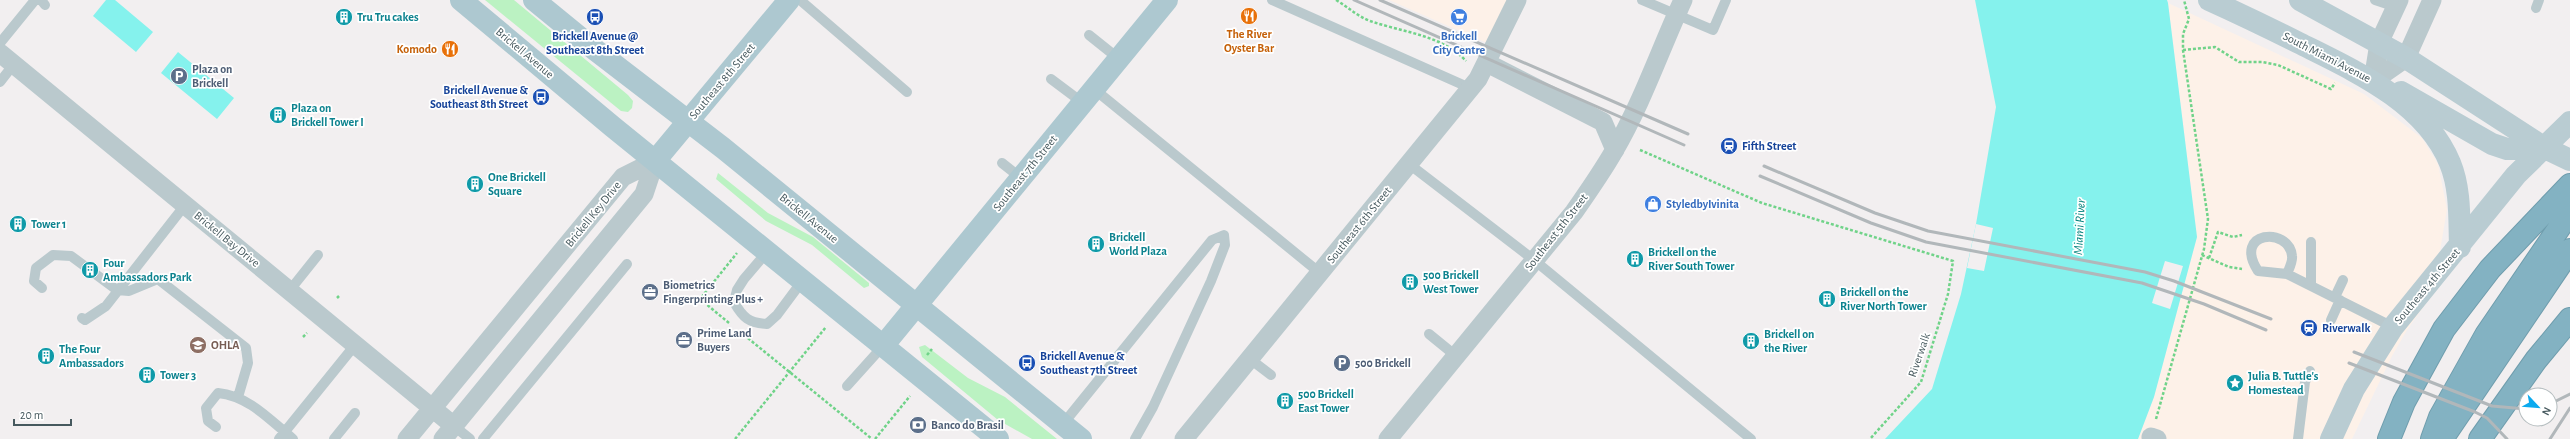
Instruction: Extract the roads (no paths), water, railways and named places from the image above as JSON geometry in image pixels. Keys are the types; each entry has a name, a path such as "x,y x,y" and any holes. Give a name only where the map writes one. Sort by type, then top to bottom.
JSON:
{"highway":[{"path":"2389,439 2404,402 2444,329 2490,270 2570,185"},
{"path":"2432,439 2440,417 2486,335 2570,212"},
{"path":"2442,439 2570,250"},
{"path":"2480,439 2536,360 2570,319"}],"main road":[{"name":"Brickell Avenue","path":"461,0 655,161 998,439"},
{"name":"Brickell Avenue","path":"534,0 917,304 1081,439"},
{"name":"Southeast 8th Street","path":"655,161 789,0"},
{"name":"Southeast 7th Street","path":"883,346 1168,0"},
{"name":"South Miami Avenue","path":"2209,0 2232,10 2373,81 2417,117 2444,150 2455,179 2458,195 2460,247"},
{"path":"2300,0 2406,58 2545,148 2570,160"},
{"path":"2373,81 2413,98 2492,144 2507,149 2545,148"},
{"name":"Southeast 4th Street","path":"2331,439 2354,389 2393,327 2460,247 2516,175 2570,122"}],"street":[{"name":"Southeast 6th Street","path":"1184,439 1470,88 1478,64 1518,0"},
{"path":"2373,81 2406,58 2432,0"},
{"path":"2373,81 2379,43 2397,3"},
{"name":"Southeast 5th Street","path":"1388,439 1574,212 1615,150 1680,7"},
{"name":"Brickell Bay Drive","path":"0,52 433,408 449,432"},
{"path":"1478,64 1603,122 1615,150"},
{"name":"Brickell Key Drive","path":"407,439 623,177 655,161"},
{"path":"449,432 644,194 655,161"}],"lane":[{"path":"0,43 35,0"},
{"path":"800,0 907,92"},
{"path":"1272,0 1470,88"},
{"path":"1642,0 1680,7 1713,30 1726,0"},
{"path":"2375,0 2397,3"},
{"path":"1089,35 1119,59"},
{"path":"0,82 14,64"},
{"path":"1051,79 1088,96 1320,273"},
{"path":"1002,163 1021,178"},
{"path":"1409,164 1534,260 1751,439"},
{"path":"82,318 85,320 106,306 185,205"},
{"path":"1063,424 1212,240 1224,235 1225,245 1211,281 1153,407 1135,439"},
{"path":"2287,274 2293,257 2289,246 2281,239 2271,237 2260,238 2253,244 2250,251 2250,259 2258,271 2287,274 2393,327"},
{"path":"2311,242 2311,285"},
{"path":"767,252 737,290 734,302 740,313 754,323 767,324 777,315 803,280"},
{"path":"290,290 318,255"},
{"path":"42,288 34,281 36,268 53,256 71,256 117,290 129,291 158,279 246,348 248,363 238,397"},
{"path":"483,439 627,264"},
{"path":"2331,320 2342,280"},
{"path":"1429,334 1456,356"},
{"path":"282,435 355,345"},
{"path":"847,386 883,346"},
{"path":"1250,359 1271,375"},
{"path":"2298,439 2305,382 2310,371"},
{"path":"216,427 208,420 206,408 218,393 238,397 247,401 282,435 293,439"},
{"path":"334,439 355,412"},
{"path":"449,432 470,439"}],"water":[{"path":"106,0 115,0 153,32 136,52 93,16"},
{"name":"Miami River","path":"1975,0 2167,0 2197,237 2154,397 2138,439 1885,439 1932,389 1961,294 1976,224 1996,107"},
{"path":"178,52 234,98 217,119 161,73"}],"railway":[{"path":"1354,0 1684,145"},
{"path":"1380,0 1688,134"},
{"path":"1764,166 1875,213 1928,231 2145,272 2174,281 2271,319"},
{"path":"1760,176 1871,223 1926,242 2142,283 2204,304 2266,330"},
{"path":"2354,352 2492,406 2518,408"},
{"path":"2349,363 2475,412 2487,418 2507,439"},
{"path":"2558,400 2570,394"},
{"path":"2550,439 2570,408"}],"place":[{"name":"The River Oyster Bar","path":"1249,16"},
{"name":"Tru Tru cakes","path":"344,17"},
{"name":"Brickell Avenue @ Southeast 8th Street","path":"595,17"},
{"name":"Brickell City Centre","path":"1459,17"},
{"name":"Komodo","path":"450,49"},
{"name":"Plaza on Brickell","path":"179,76"},
{"name":"Brickell Avenue & Southeast 8th Street","path":"541,97"},
{"name":"Plaza on Brickell Tower I","path":"278,115"},
{"name":"Fifth Street","path":"1729,146"},
{"name":"One Brickell Square","path":"475,184"},
{"name":"StyledbyIvinita","path":"1653,204"},
{"name":"Tower 1","path":"18,224"},
{"name":"Brickell World Plaza","path":"1096,244"},
{"name":"Brickell on the River South Tower","path":"1635,259"},
{"name":"Four Ambassadors Park","path":"90,270"},
{"name":"500 Brickell West Tower","path":"1410,282"},
{"name":"Biometrics Fingerprinting Plus +","path":"650,292"},
{"name":"Brickell on the River North Tower","path":"1827,299"},
{"name":"Riverwalk","path":"2309,328"},
{"name":"Prime Land Buyers","path":"684,340"},
{"name":"Brickell on the River","path":"1751,341"},
{"name":"OHLA","path":"198,345"},
{"name":"The Four Ambassadors","path":"46,356"},
{"name":"Brickell Avenue & Southeast 7th Street","path":"1027,363"},
{"name":"500 Brickell","path":"1342,363"},
{"name":"Tower 3","path":"147,375"},
{"name":"Julia B. Tuttle's Homestead","path":"2235,383"},
{"name":"500 Brickell East Tower","path":"1285,401"},
{"name":"Banco do Brasil","path":"918,425"}]}
